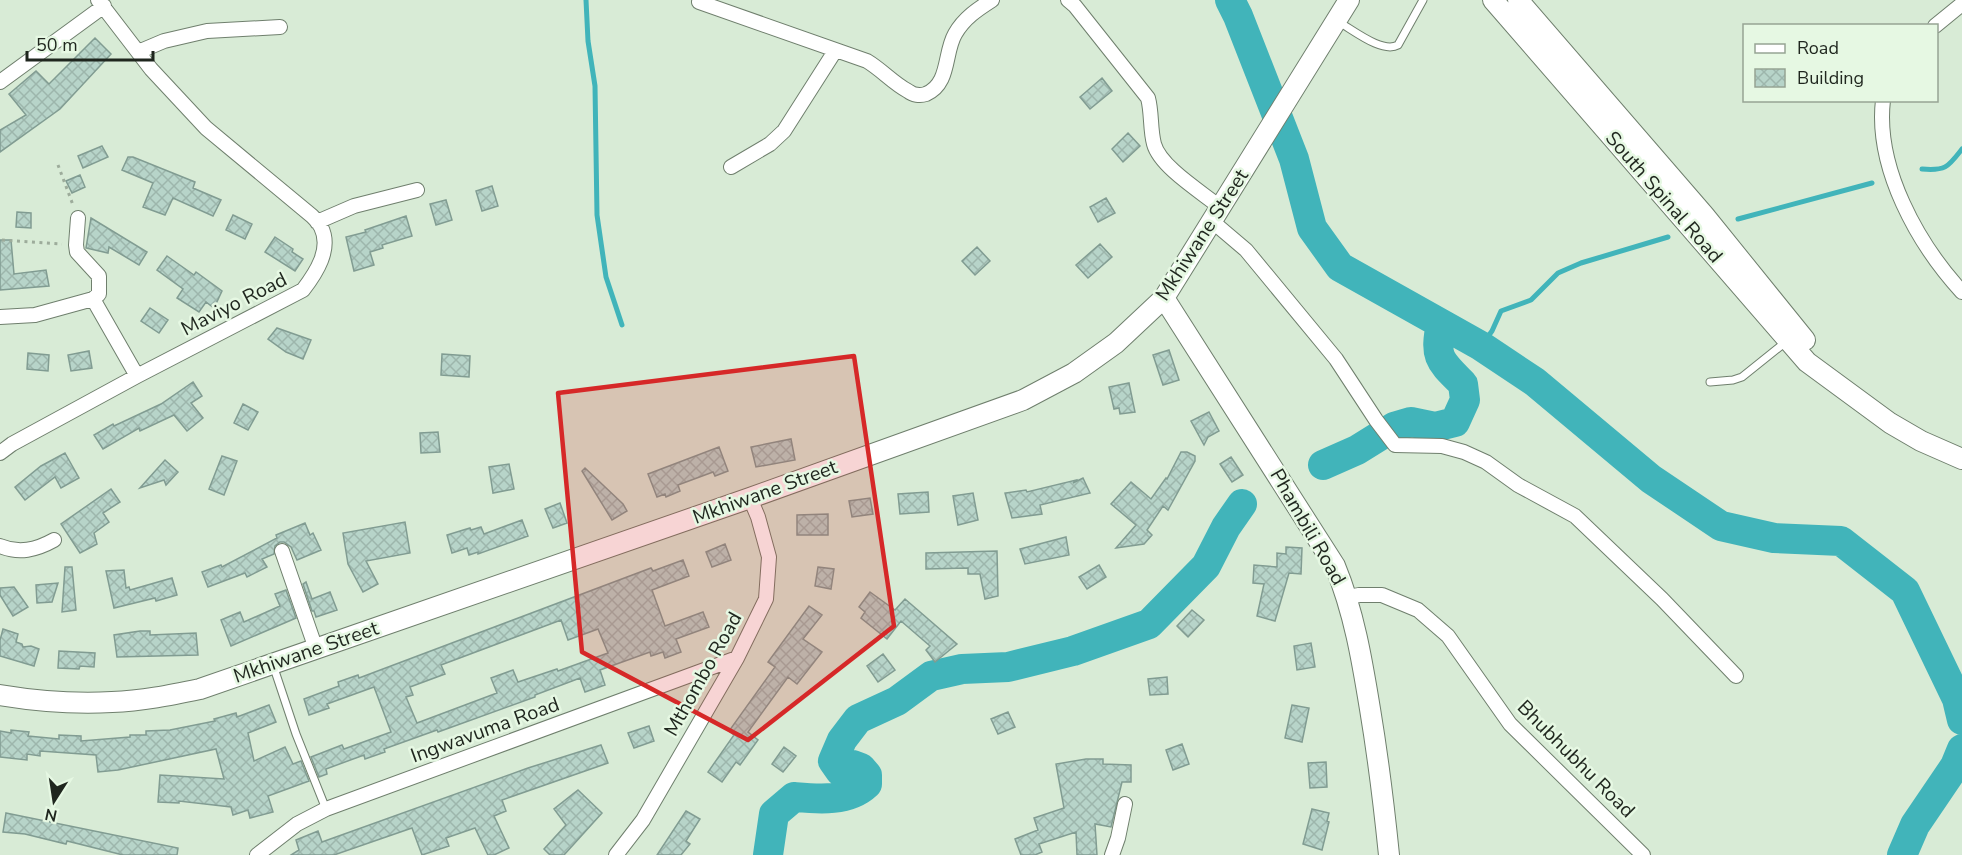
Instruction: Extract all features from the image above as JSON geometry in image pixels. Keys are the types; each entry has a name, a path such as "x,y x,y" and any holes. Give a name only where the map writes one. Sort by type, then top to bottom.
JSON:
{"street":[{"path":"699,2 867,61 909,92 920,95 934,90 942,77 950,44 956,31 971,14 992,0"},
{"path":"1068,0 1082,14 1148,98 1154,144 1158,153 1168,165 1222,207 1246,250 1336,359 1395,445 1442,446 1464,452 1486,462 1518,485 1575,516 1662,599 1736,676"},
{"name":"Mkhiwane Street","path":"0,695 29,700 113,702 200,689 750,498 1023,400 1074,374 1116,343 1164,298 1349,0"},
{"name":"South Spinal Road","path":"1493,0 1794,336"},
{"name":"South Spinal Road","path":"1518,0 1704,215 1794,336 1807,362 1890,423 1921,441 1962,459"},
{"path":"0,82 101,3 151,69 206,128 236,155 302,206 317,222 354,206 417,190"},
{"path":"1937,24 1962,4"},
{"path":"138,52 164,41 207,31 280,27"},
{"path":"731,167 770,144 784,131 835,51"},
{"path":"1883,102 1881,115 1888,162 1902,201 1918,233 1950,279 1962,292"},
{"path":"0,317 35,315 93,299 99,294 99,276 80,256 76,245 78,218"},
{"name":"Maviyo Road","path":"0,453 12,444 137,376 303,290 315,275 322,259 324,237 317,222"},
{"name":"Phambili Road","path":"1164,298 1315,532 1335,566 1348,597 1382,783 1389,855"},
{"path":"93,299 137,376"},
{"name":"Mthombo Road","path":"616,855 643,820 736,658 766,599 769,557 750,498"},
{"path":"0,546 12,550 32,550 54,540"},
{"path":"282,551 316,649"},
{"name":"Bhubhubhu Road","path":"1348,597 1382,595 1418,610 1448,636 1510,724 1642,853"},
{"name":"Ingwavuma Road","path":"257,855 297,824 326,809 736,658"},
{"path":"1112,855 1125,804"}],"lane":[{"path":"1337,21 1380,46 1393,48 1398,45 1423,0"},
{"path":"1710,382 1738,379 1794,336"},
{"path":"272,664 296,734 326,809"}],"path":[{"path":"58,165 78,218"},
{"path":"2,240 76,245"}],"highlighted area":[{"path":"854,356 894,626 748,740 582,652 558,393"}],"building":[{"path":"95,38 111,54 60,109 0,152 0,130 26,115 9,94 36,71 49,84"},
{"path":"1102,78 1112,91 1090,109 1080,97"},
{"path":"1128,133 1140,146 1123,162 1112,149"},
{"path":"102,146 108,157 83,168 78,156"},
{"path":"128,157 195,182 193,188 221,200 213,216 173,198 165,215 143,207 153,183 122,170"},
{"path":"80,175 85,187 72,193 66,181"},
{"path":"492,186 498,206 482,211 476,191"},
{"path":"1106,198 1115,213 1098,222 1090,207"},
{"path":"446,200 452,220 436,225 430,204"},
{"path":"17,212 31,213 31,228 16,227"},
{"path":"233,215 252,224 245,239 226,230"},
{"path":"406,216 412,236 382,245 383,248 370,252 374,265 354,271 346,237 366,232 365,230"},
{"path":"91,218 147,252 139,265 109,247 108,253 86,248"},
{"path":"275,237 303,259 295,271 265,252"},
{"path":"0,240 11,240 14,274 46,270 49,286 0,290"},
{"path":"1100,244 1112,257 1088,278 1076,265"},
{"path":"977,247 990,261 975,275 962,261"},
{"path":"167,256 194,275 196,272 222,291 214,308 206,302 199,312 177,298 183,289 157,270"},
{"path":"150,308 168,320 159,333 141,321"},
{"path":"277,328 311,340 303,359 286,352 268,339"},
{"path":"1169,350 1179,380 1163,385 1153,355"},
{"path":"89,351 92,368 71,371 68,355"},
{"path":"28,353 49,355 48,371 27,369"},
{"path":"442,354 470,356 469,377 441,375"},
{"path":"193,382 202,396 191,403 203,418 187,431 174,415 140,431 139,428 103,449 94,435 113,424 114,426 161,404"},
{"path":"1129,383 1135,412 1120,414 1119,408 1114,409 1109,387"},
{"path":"243,404 258,412 248,430 234,423"},
{"path":"1209,412 1219,431 1208,437 1204,445 1191,421"},
{"path":"438,432 440,452 421,453 420,433"},
{"path":"791,439 795,460 756,467 751,447"},
{"path":"719,447 728,471 715,476 713,472 678,485 680,491 666,497 665,494 657,497 648,474"},
{"path":"1181,452 1195,456 1195,461 1168,510 1163,506 1147,530 1152,535 1144,544 1116,548 1136,525 1111,504 1131,482 1151,499 1167,479"},
{"path":"65,453 79,478 61,488 55,477 25,500 15,487 41,466"},
{"path":"222,456 237,461 224,495 209,489"},
{"path":"1231,457 1243,475 1232,482 1220,464"},
{"path":"165,460 178,472 166,485 164,480 140,488"},
{"path":"509,464 514,489 493,493 489,467"},
{"path":"585,468 623,504 627,511 612,520 582,471"},
{"path":"1083,478 1090,493 1040,505 1042,514 1012,518 1005,493 1026,490 1027,492 1076,480 1073,483"},
{"path":"111,489 120,502 103,513 109,522 94,533 97,544 80,553 61,524"},
{"path":"928,492 929,512 900,514 898,494"},
{"path":"973,493 978,520 958,525 953,496"},
{"path":"870,498 873,514 852,517 849,501"},
{"path":"560,503 567,523 553,528 545,509"},
{"path":"828,514 828,535 797,535 797,515"},
{"path":"522,520 528,536 478,554 478,552 469,555 467,548 452,553 447,535 481,527 484,534"},
{"path":"405,522 410,553 366,561 378,584 363,592 348,564 343,533"},
{"path":"305,523 310,535 313,533 321,550 297,560 291,547 280,542 275,546 274,554 262,559 267,567 247,577 245,573 208,587 202,572 221,565 222,567 277,538 276,535"},
{"path":"1066,537 1069,555 1025,564 1020,549"},
{"path":"725,544 731,560 712,567 706,552"},
{"path":"1286,547 1302,548 1301,574 1289,573 1275,621 1257,616 1264,584 1253,583 1254,565 1277,567 1277,553 1286,554"},
{"path":"997,551 998,596 985,599 980,574 968,574 968,568 926,569 926,553"},
{"path":"683,560 689,576 652,590 665,626 703,612 709,627 676,639 681,652 665,658 663,652 651,656 650,652 600,670 605,685 585,692 580,678 535,695 535,697 384,749 385,752 365,759 364,755 326,769 327,774 319,777 311,757 342,745 344,749 391,732 374,687 327,704 329,708 309,715 304,699 339,686 338,682 358,675 359,678 651,568 653,571","holes":["561,620 568,640 598,629 608,653 518,682 513,670 491,678 497,693 417,723 406,697 413,695 410,687 445,674 441,665"]},
{"path":"1099,565 1106,577 1087,589 1079,577"},
{"path":"65,567 72,567 76,610 62,612"},
{"path":"818,567 834,569 831,589 815,586"},
{"path":"124,570 126,588 129,587 130,590 172,578 177,595 114,608 106,571"},
{"path":"306,582 312,599 330,592 337,610 316,617 303,584"},
{"path":"58,583 52,602 37,603 36,585"},
{"path":"14,587 28,607 13,616 0,595 0,588"},
{"path":"286,590 296,618 231,646 221,620 240,612 244,622 280,606 275,594"},
{"path":"870,592 895,610 905,599 957,644 935,662 926,650 930,646 901,621 887,639 861,618 865,612 859,607"},
{"path":"809,606 822,615 803,639 822,652 797,684 788,677 748,732 758,740 740,765 736,762 722,782 708,772 734,735 729,731 775,667 768,662"},
{"path":"1192,610 1204,620 1188,637 1177,626"},
{"path":"3,629 18,634 16,642 22,644 23,647 31,646 39,649 34,666 0,656"},
{"path":"150,631 150,635 196,633 198,655 117,657 114,635"},
{"path":"1311,643 1315,667 1297,670 1294,646"},
{"path":"59,651 95,653 94,667 58,668"},
{"path":"883,654 895,670 878,682 867,666"},
{"path":"1167,677 1168,694 1150,695 1148,679"},
{"path":"269,705 276,722 248,733 254,761 285,747 293,764 301,761 309,781 268,796 273,812 250,818 248,810 233,815 231,807 179,801 179,803 158,802 160,775 224,779 216,749 118,770 98,772 96,755 40,751 40,756 27,754 27,760 0,757 0,731 29,732 28,736 59,739 59,735 81,736 81,741 130,737 130,735 146,735 146,731 170,730 215,721 214,719 236,713 237,717"},
{"path":"1292,705 1309,708 1302,742 1285,738"},
{"path":"1008,712 1015,727 998,734 991,719"},
{"path":"649,726 654,741 634,748 628,733"},
{"path":"1182,744 1189,764 1173,770 1166,750"},
{"path":"601,745 608,763 502,800 506,811 494,816 509,848 494,855 488,855 475,828 446,838 449,846 422,855 412,828 334,855 291,855 299,850 296,840 318,831 322,842 528,768"},
{"path":"784,747 796,756 783,772 772,764"},
{"path":"1103,759 1103,764 1131,765 1131,782 1122,782 1111,827 1095,824 1097,855 1077,855 1076,832 1039,844 1042,852 1035,855 1021,855 1015,839 1038,830 1034,818 1064,808 1056,764"},
{"path":"1326,762 1327,787 1310,788 1308,763"},
{"path":"578,790 602,813 564,855 550,855 544,849 566,825 554,809"},
{"path":"1312,809 1329,813 1322,850 1303,844"},
{"path":"686,811 700,819 686,841 690,844 681,855 657,855"},
{"path":"6,813 178,848 177,855 123,855 67,841 66,844 25,834 3,832"}],"waterway":[{"path":"586,0 588,41 595,86 597,215 606,277 622,325"},
{"path":"1230,0 1294,159 1312,228 1340,267 1481,346 1535,382 1651,479 1721,526 1774,538 1841,541 1905,591 1957,699 1962,720"},
{"path":"1922,169 1946,167 1962,149"},
{"path":"1738,219 1872,183"},
{"path":"1481,346 1492,331 1501,311 1531,300 1558,273 1581,263 1668,237"},
{"path":"1323,465 1357,450 1394,427 1411,422 1435,427 1455,422 1465,400 1463,384 1441,358 1438,344 1441,324"},
{"path":"768,855 774,814 794,797 823,799 842,797 867,784 867,775 861,768 853,765 840,771 833,761 842,740 858,719 897,701 931,676 962,669 1008,667 1073,651 1149,624 1206,566 1226,527 1242,504"},
{"path":"1902,855 1915,825 1955,766 1962,749"},
{"path":"1955,766 1962,767"}]}
